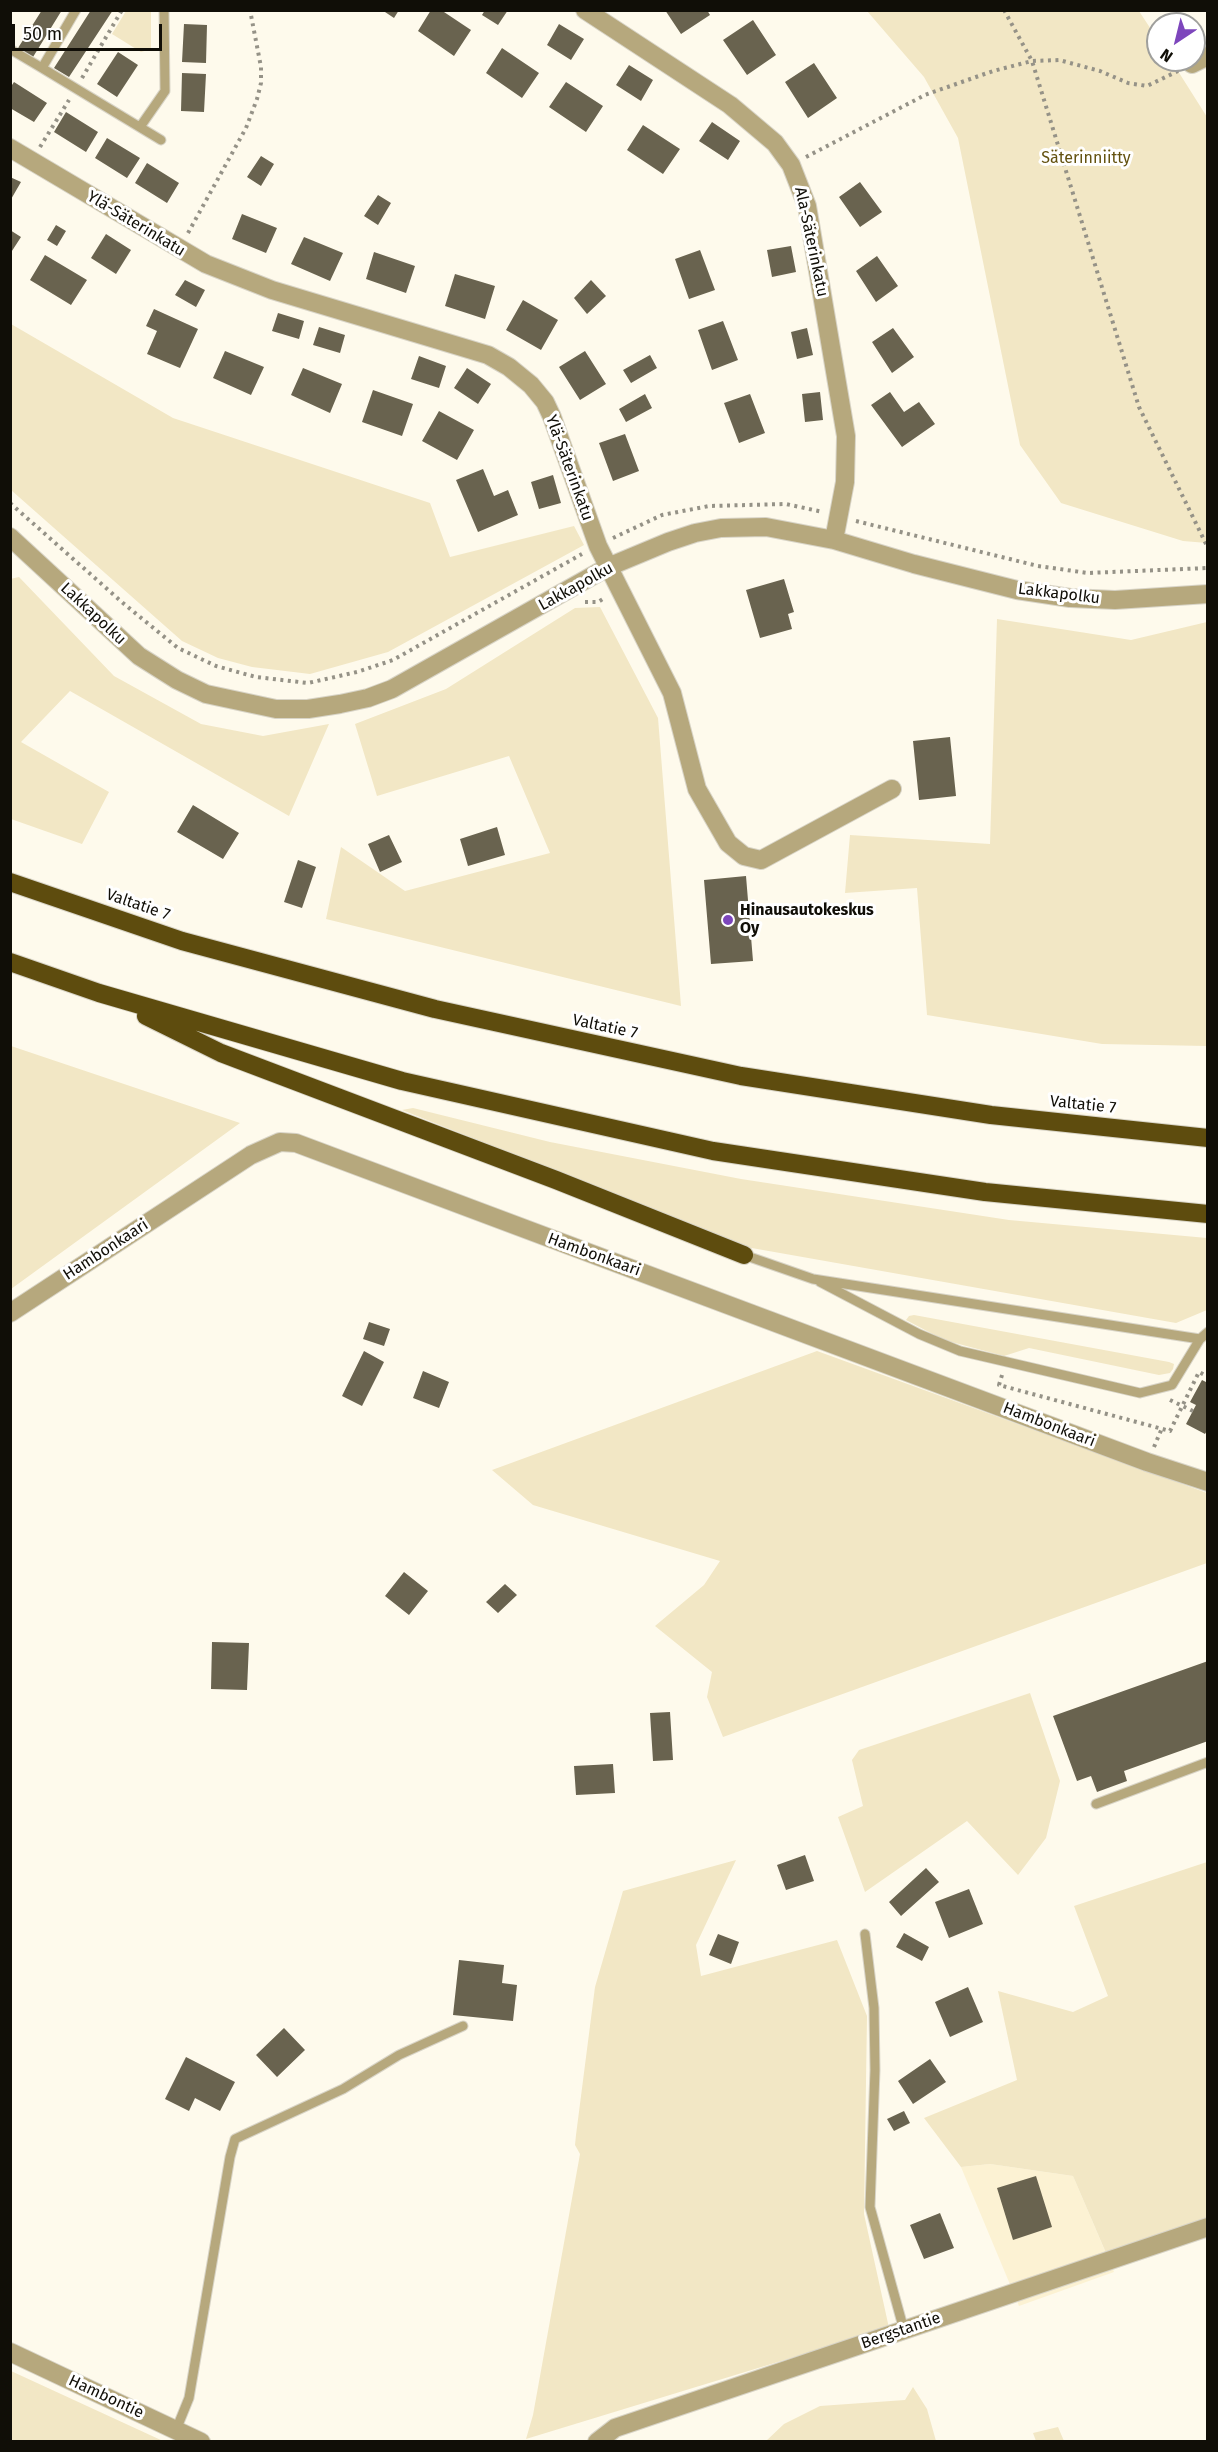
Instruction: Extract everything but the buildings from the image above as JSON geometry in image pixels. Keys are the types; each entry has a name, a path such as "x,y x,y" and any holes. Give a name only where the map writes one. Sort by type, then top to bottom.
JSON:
{"highway":[{"name":"Valtatie 7","path":"10,882 182,941 423,1006 730,1074 991,1115 1208,1138"},
{"path":"10,962 99,993 402,1082 713,1151 985,1191 1208,1214"},
{"path":"99,993 221,1053 556,1180 744,1255"}],"street":[{"name":"Ala-Säterinkatu","path":"585,10 730,105 775,143 791,165 807,206 846,436 845,482 834,540"},
{"name":"Ylä-Säterinkatu","path":"10,148 206,264 272,290 488,355 509,367 531,385 545,402 598,546 672,693 697,789 728,843 744,856 761,860 892,789"},
{"name":"Lakkapolku","path":"12,541 140,656 177,680 206,694 276,710 340,704 368,698 392,689 608,567 677,539 721,528 766,527 834,540 914,564 1017,590 1070,598 1115,600 1208,594"},
{"name":"Hambonkaari","path":"10,1313 251,1155 280,1142 296,1143 1147,1462 1208,1482"},
{"name":"Bergstantie","path":"597,2442 615,2428 1208,2227"},
{"name":"Hambontie","path":"10,2352 201,2442"}],"lane":[{"path":"42,68 76,10"},
{"path":"140,127 165,91 164,10"},
{"path":"10,49 161,140"},
{"path":"744,1255 813,1279 919,1334 960,1351 1140,1393 1172,1385 1200,1339 1208,1332"},
{"path":"813,1279 1200,1339"},
{"path":"1096,1804 1208,1761"},
{"path":"865,1934 874,2008 875,2070 870,2208 904,2330"},
{"path":"176,2430 189,2398 235,2139 343,2089 399,2055 462,2025"}],"path":[{"path":"183,242 246,128 257,99 261,83 261,67 250,10"},
{"path":"1004,10 1032,61 1139,406 1208,548"},
{"path":"800,160 925,95 993,71 1032,61 1059,60 1100,70 1128,83 1147,86 1176,72"}],"shaded area":[{"path":"990,2164 1073,2176 1114,2272 1019,2306 961,2167"}],"green space":[{"path":"126,11 151,11 151,49 141,52 112,34"},
{"name":"Säterinniitty","path":"867,11 1139,11 1146,22 1146,72 1179,72 1207,117 1207,543 1183,541 1061,503 1020,445 958,138 924,77"},
{"path":"11,324 173,418 430,503 450,557 574,526 584,545 388,652 310,674 252,667 218,658 182,641 11,490"},
{"path":"19,577 114,676 201,724 263,736 329,724 289,816 70,691 21,742 109,792 82,844 11,819 10,579"},
{"path":"600,607 658,718 681,1006 326,919 341,847 405,891 550,853 509,756 377,796 355,724 446,689 575,608"},
{"path":"997,619 1131,640 1207,622 1207,1046 1102,1044 927,1015 917,888 845,893 850,835 990,844"},
{"path":"10,1046 240,1123 11,1289"},
{"path":"413,1108 550,1142 741,1179 1009,1220 1207,1238 1207,1310 1176,1323 746,1247 402,1110"},
{"path":"914,1315 1174,1364 1170,1373 1159,1375 1029,1348 1004,1356 944,1340 906,1320 909,1316"},
{"path":"817,1351 1207,1493 1207,1563 723,1737 707,1697 712,1672 655,1626 704,1585 720,1561 533,1505 492,1470"},
{"path":"1030,1693 1060,1781 1046,1838 1018,1875 967,1821 865,1892 838,1817 863,1806 852,1760 859,1750"},
{"path":"736,1860 696,1945 701,1976 837,1940 867,2016 864,2214 889,2328 526,2439 533,2415 580,2154 575,2145 595,1987 623,1891"},
{"path":"1207,1862 1207,2218 1106,2253 1073,2176 990,2164 961,2167 924,2118 1017,2080 998,1991 1073,2012 1108,1996 1074,1906"},
{"path":"11,2371 163,2441 11,2441"},
{"path":"913,2387 927,2409 936,2441 766,2441 784,2424 820,2406 905,2400"},
{"path":"1058,2427 1064,2441 1036,2441 1033,2433"}],"place":[{"name":"Hinausautokeskus Oy","path":"728,920"}]}
